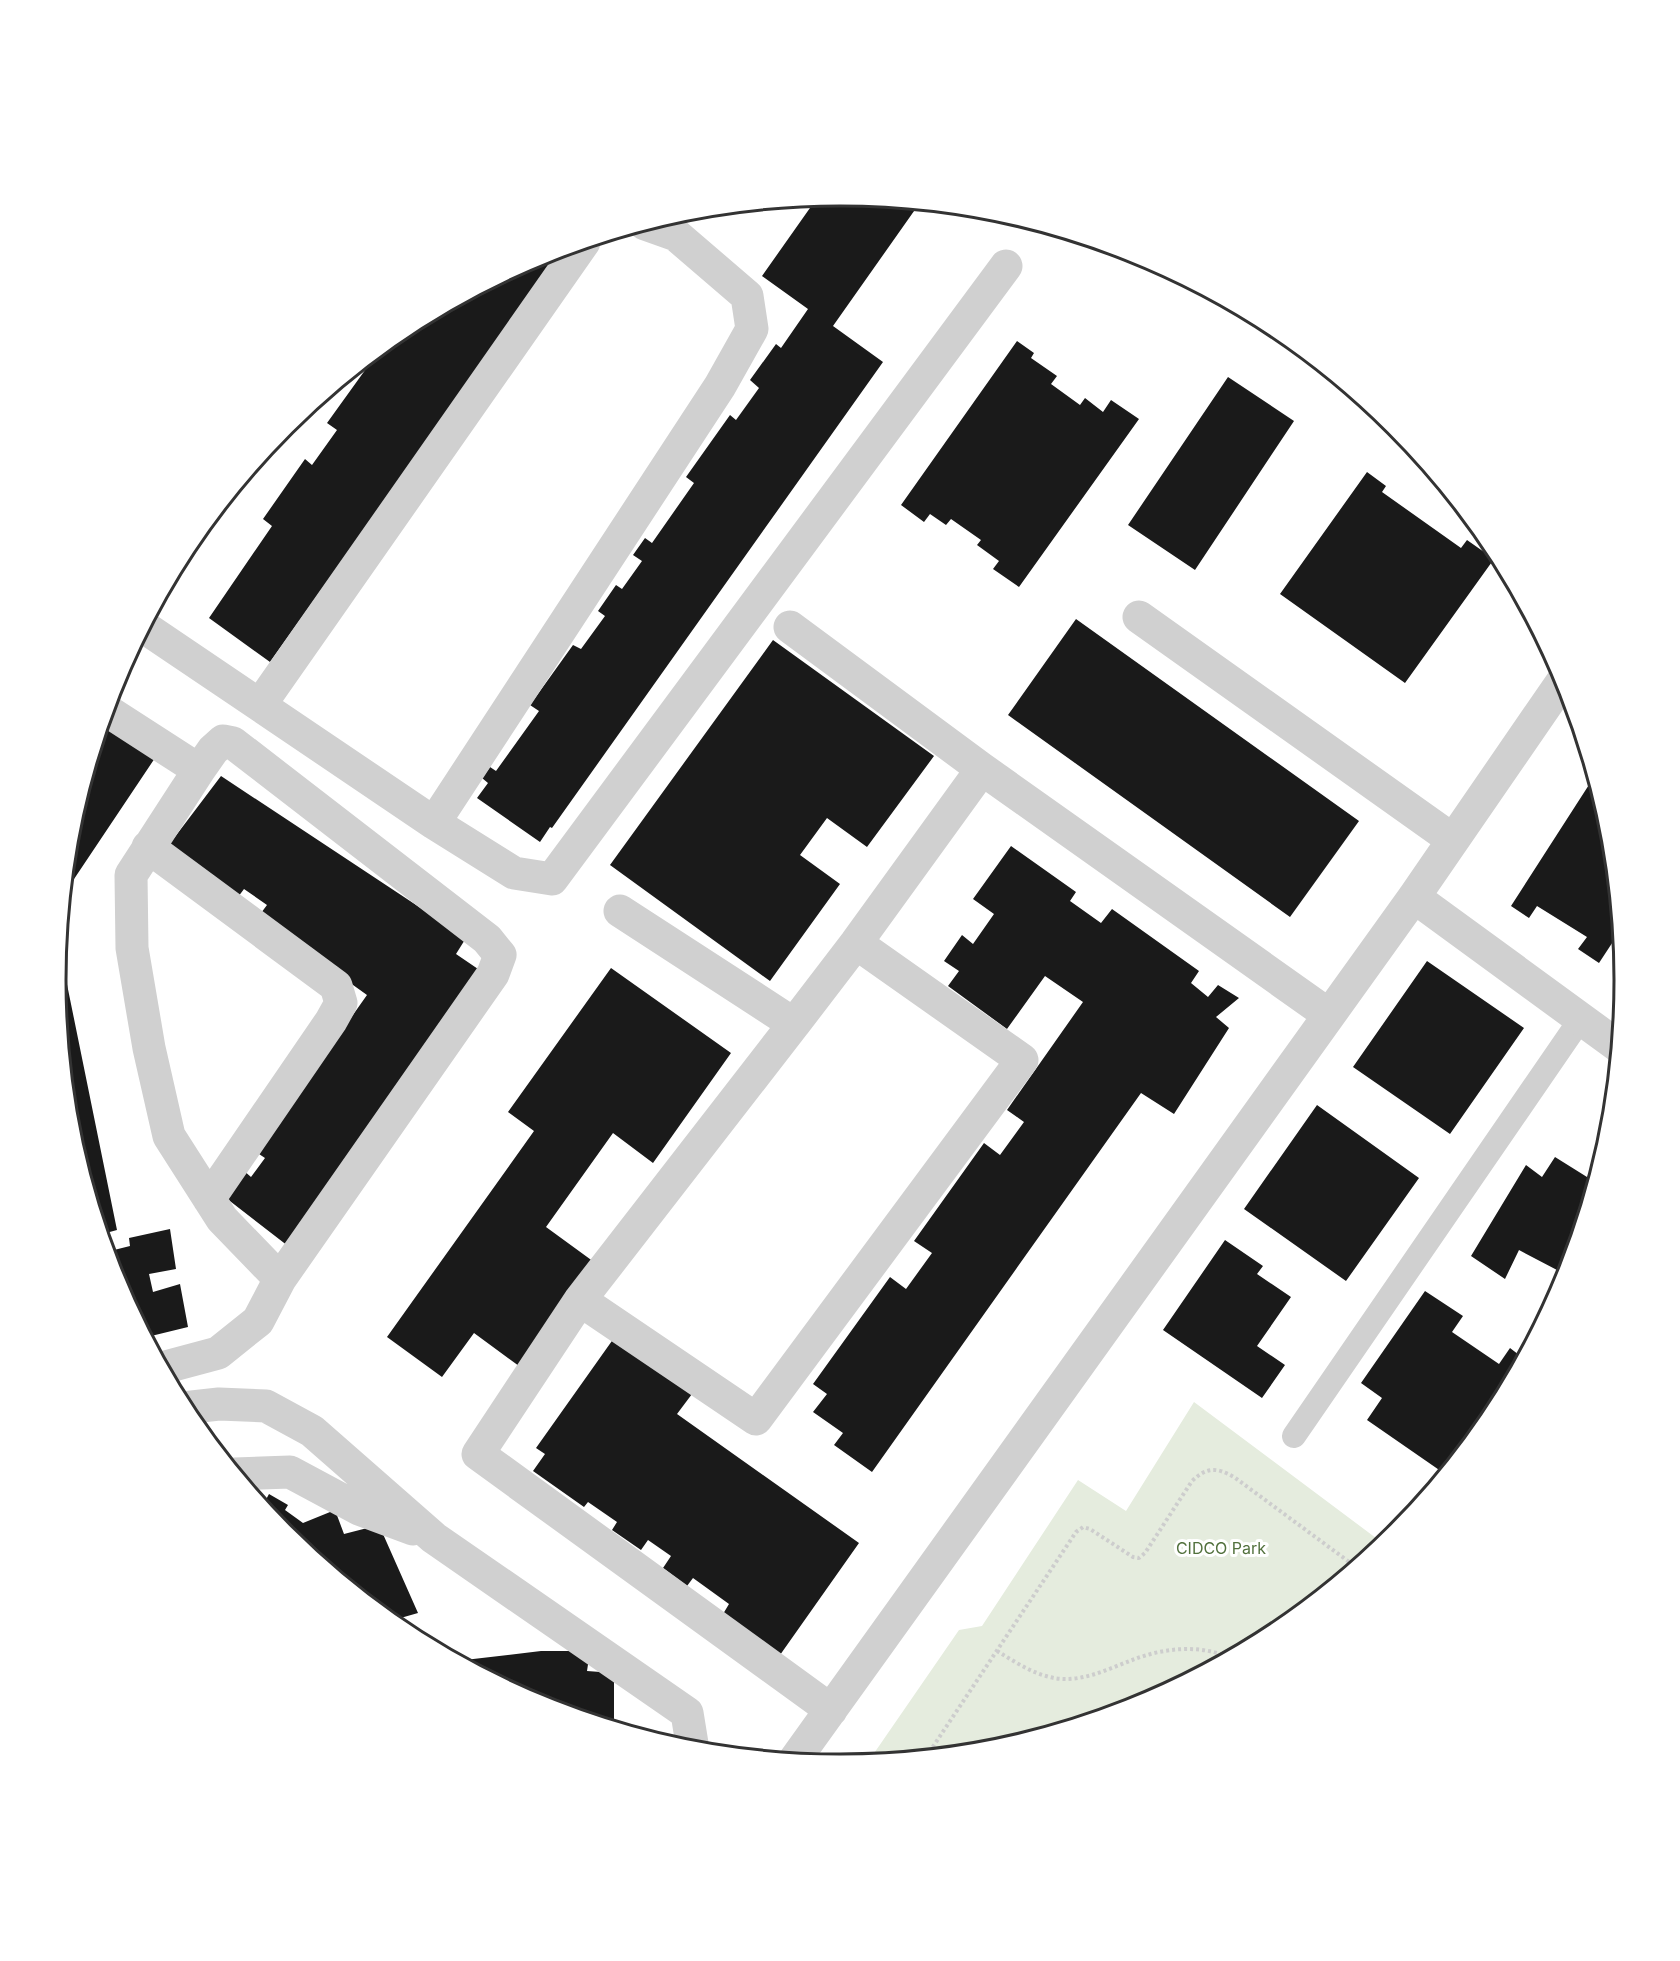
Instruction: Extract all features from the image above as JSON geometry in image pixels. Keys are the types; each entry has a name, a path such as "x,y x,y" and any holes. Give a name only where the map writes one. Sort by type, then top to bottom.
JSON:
{"street":[{"path":"434,823 720,386 752,329 747,296 676,235 658,229"},
{"path":"260,705 576,253"},
{"path":"150,631 434,823 514,873 552,879 1006,266"},
{"path":"1139,617 1453,840"},
{"path":"790,627 982,769 1329,1015"},
{"path":"800,1753 1414,897 1557,689"},
{"path":"113,715 199,770"},
{"path":"169,1366 218,1353 258,1321 280,1279 493,974 500,955 487,939 233,743 223,741 213,750 199,770 131,875 132,948 169,1136 222,1219 280,1279"},
{"path":"831,1710 477,1454 580,1299 856,943 982,769"},
{"path":"148,847 336,986 341,1003 332,1021 209,1199"},
{"path":"1414,897 1611,1041"},
{"path":"620,911 794,1024"},
{"path":"580,1299 756,1419 1022,1060 856,943"},
{"path":"194,1407 219,1404 266,1406 312,1431 434,1538 687,1713 691,1740"},
{"path":"244,1474 290,1472 359,1509 434,1538"}],"lane":[{"path":"1294,1436 1580,1020"}],"path":[{"path":"931,1749 1076,1532 1083,1527 1090,1529 1133,1557 1139,1558 1145,1553 1192,1481 1201,1472 1211,1469 1224,1471 1234,1477 1350,1562"},
{"path":"997,1651 1047,1677 1075,1678 1100,1673 1162,1650 1194,1649 1219,1655"}],"green space":[{"name":"CIDCO Park","path":"1194,1402 1376,1538 1311,1595 1270,1624 1227,1651 1136,1696 1040,1728 991,1740 941,1748 874,1753 959,1630 982,1626 1078,1480 1126,1511"}],"building":[{"path":"840,206 915,210 833,326 883,362 540,842 477,798 488,783 482,778 490,767 496,771 539,711 530,705 573,645 581,649 605,616 598,611 616,585 622,589 642,561 633,555 645,538 652,543 694,483 686,477 730,415 736,420 759,388 750,380 776,344 781,348 808,309 762,276 811,207"},
{"path":"555,261 270,662 209,618 272,526 263,519 305,459 312,465 337,430 327,423 369,366 453,310 498,286"},
{"path":"1017,341 1034,353 1031,358 1057,376 1051,384 1080,405 1085,398 1103,412 1111,400 1139,419 1019,587 993,569 999,561 977,545 981,540 951,519 946,525 930,514 924,522 901,505"},
{"path":"1228,377 1294,421 1195,570 1128,525"},
{"path":"1367,472 1386,486 1382,492 1461,548 1467,540 1486,553 1492,562 1405,683 1280,594"},
{"path":"1076,619 1359,821 1290,917 1008,715"},
{"path":"773,640 934,756 867,847 827,818 800,855 840,884 770,981 610,865"},
{"path":"110,724 157,755 73,881 92,780"},
{"path":"221,776 466,938 456,954 478,969 288,1246 226,1198 243,1170 251,1177 265,1158 256,1152 367,995 258,917 267,905 244,889 235,901 165,850"},
{"path":"1589,785 1607,879 1612,942 1599,963 1578,949 1587,937 1537,906 1529,918 1511,906"},
{"path":"1011,846 1076,892 1070,901 1101,923 1112,909 1199,971 1191,983 1208,997 1218,985 1239,998 1216,1017 1229,1028 1174,1114 1141,1093 872,1472 834,1445 843,1433 813,1412 827,1394 813,1384 890,1277 906,1289 932,1253 914,1241 984,1143 1000,1155 1024,1122 1007,1110 1083,1002 1045,976 1007,1029 948,986 959,971 944,961 962,935 973,944 994,914 973,899"},
{"path":"1427,961 1524,1028 1450,1134 1353,1067"},
{"path":"611,968 731,1053 653,1163 613,1133 546,1227 594,1262 519,1366 474,1333 442,1377 387,1337 534,1131 508,1112"},
{"path":"66,979 117,1230 108,1232 107,1229 92,1181 81,1131 73,1082"},
{"path":"1317,1105 1419,1178 1346,1281 1244,1209"},
{"path":"1555,1157 1589,1178 1573,1229 1555,1277 1549,1291 1557,1270 1519,1250 1505,1279 1471,1256 1526,1165 1542,1177"},
{"path":"170,1229 176,1269 149,1274 153,1292 180,1284 188,1327 153,1336 115,1250 130,1246 129,1238"},
{"path":"1225,1240 1263,1266 1257,1274 1291,1297 1257,1346 1285,1365 1262,1398 1163,1330"},
{"path":"1425,1291 1463,1316 1452,1332 1499,1364 1510,1348 1518,1354 1484,1411 1439,1470 1367,1420 1382,1398 1361,1383"},
{"path":"614,1338 692,1394 677,1414 859,1543 780,1655 723,1614 729,1604 693,1578 687,1586 663,1568 671,1556 648,1540 641,1550 612,1530 617,1522 588,1502 584,1507 533,1471 545,1454 536,1448"},
{"path":"269,1494 288,1505 285,1510 303,1523 335,1510 344,1534 379,1525 418,1613 401,1618 369,1595 293,1528 266,1499"},
{"path":"541,1651 590,1651 587,1671 614,1673 614,1720 544,1696 469,1659"}]}
